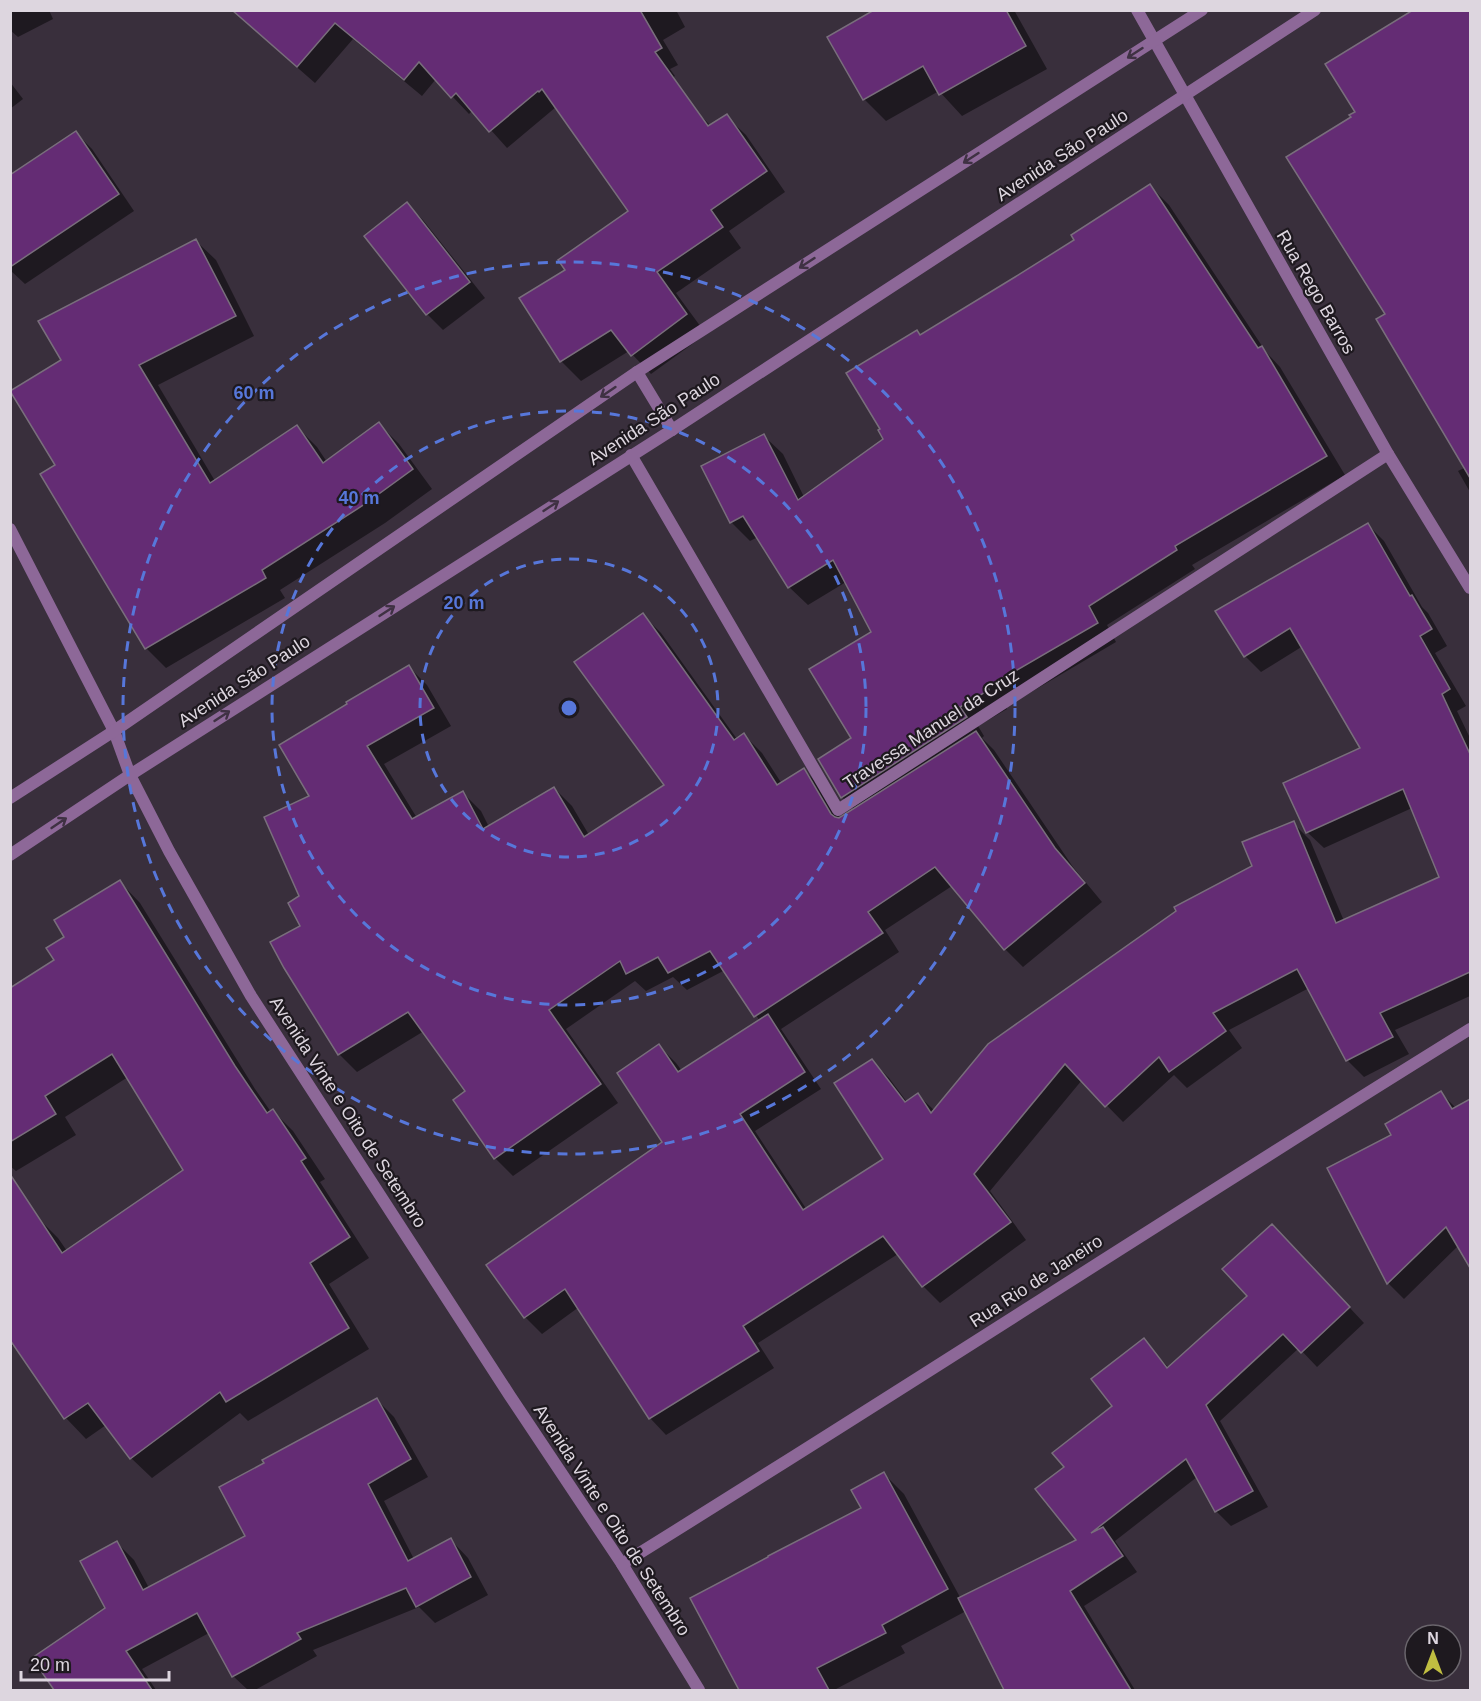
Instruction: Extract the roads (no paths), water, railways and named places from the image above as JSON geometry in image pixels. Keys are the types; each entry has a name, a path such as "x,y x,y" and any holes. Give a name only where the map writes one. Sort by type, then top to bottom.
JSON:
{"street":[{"name":"Rua Rego Barros","path":"1137,10 1388,454 1470,588"},
{"name":"Avenida São Paulo","path":"10,798 114,731 637,372 1202,10"},
{"name":"Avenida São Paulo","path":"10,855 130,775 672,430 1315,10"},
{"path":"637,372 672,430"},
{"name":"Travessa Manuel da Cruz","path":"631,455 838,810 1388,454"},
{"name":"Avenida Vinte e Oito de Setembro","path":"10,529 114,731 130,775 169,851 251,996 510,1396 622,1564 699,1690"},
{"name":"Rua Rio de Janeiro","path":"622,1564 1470,1029"}]}
